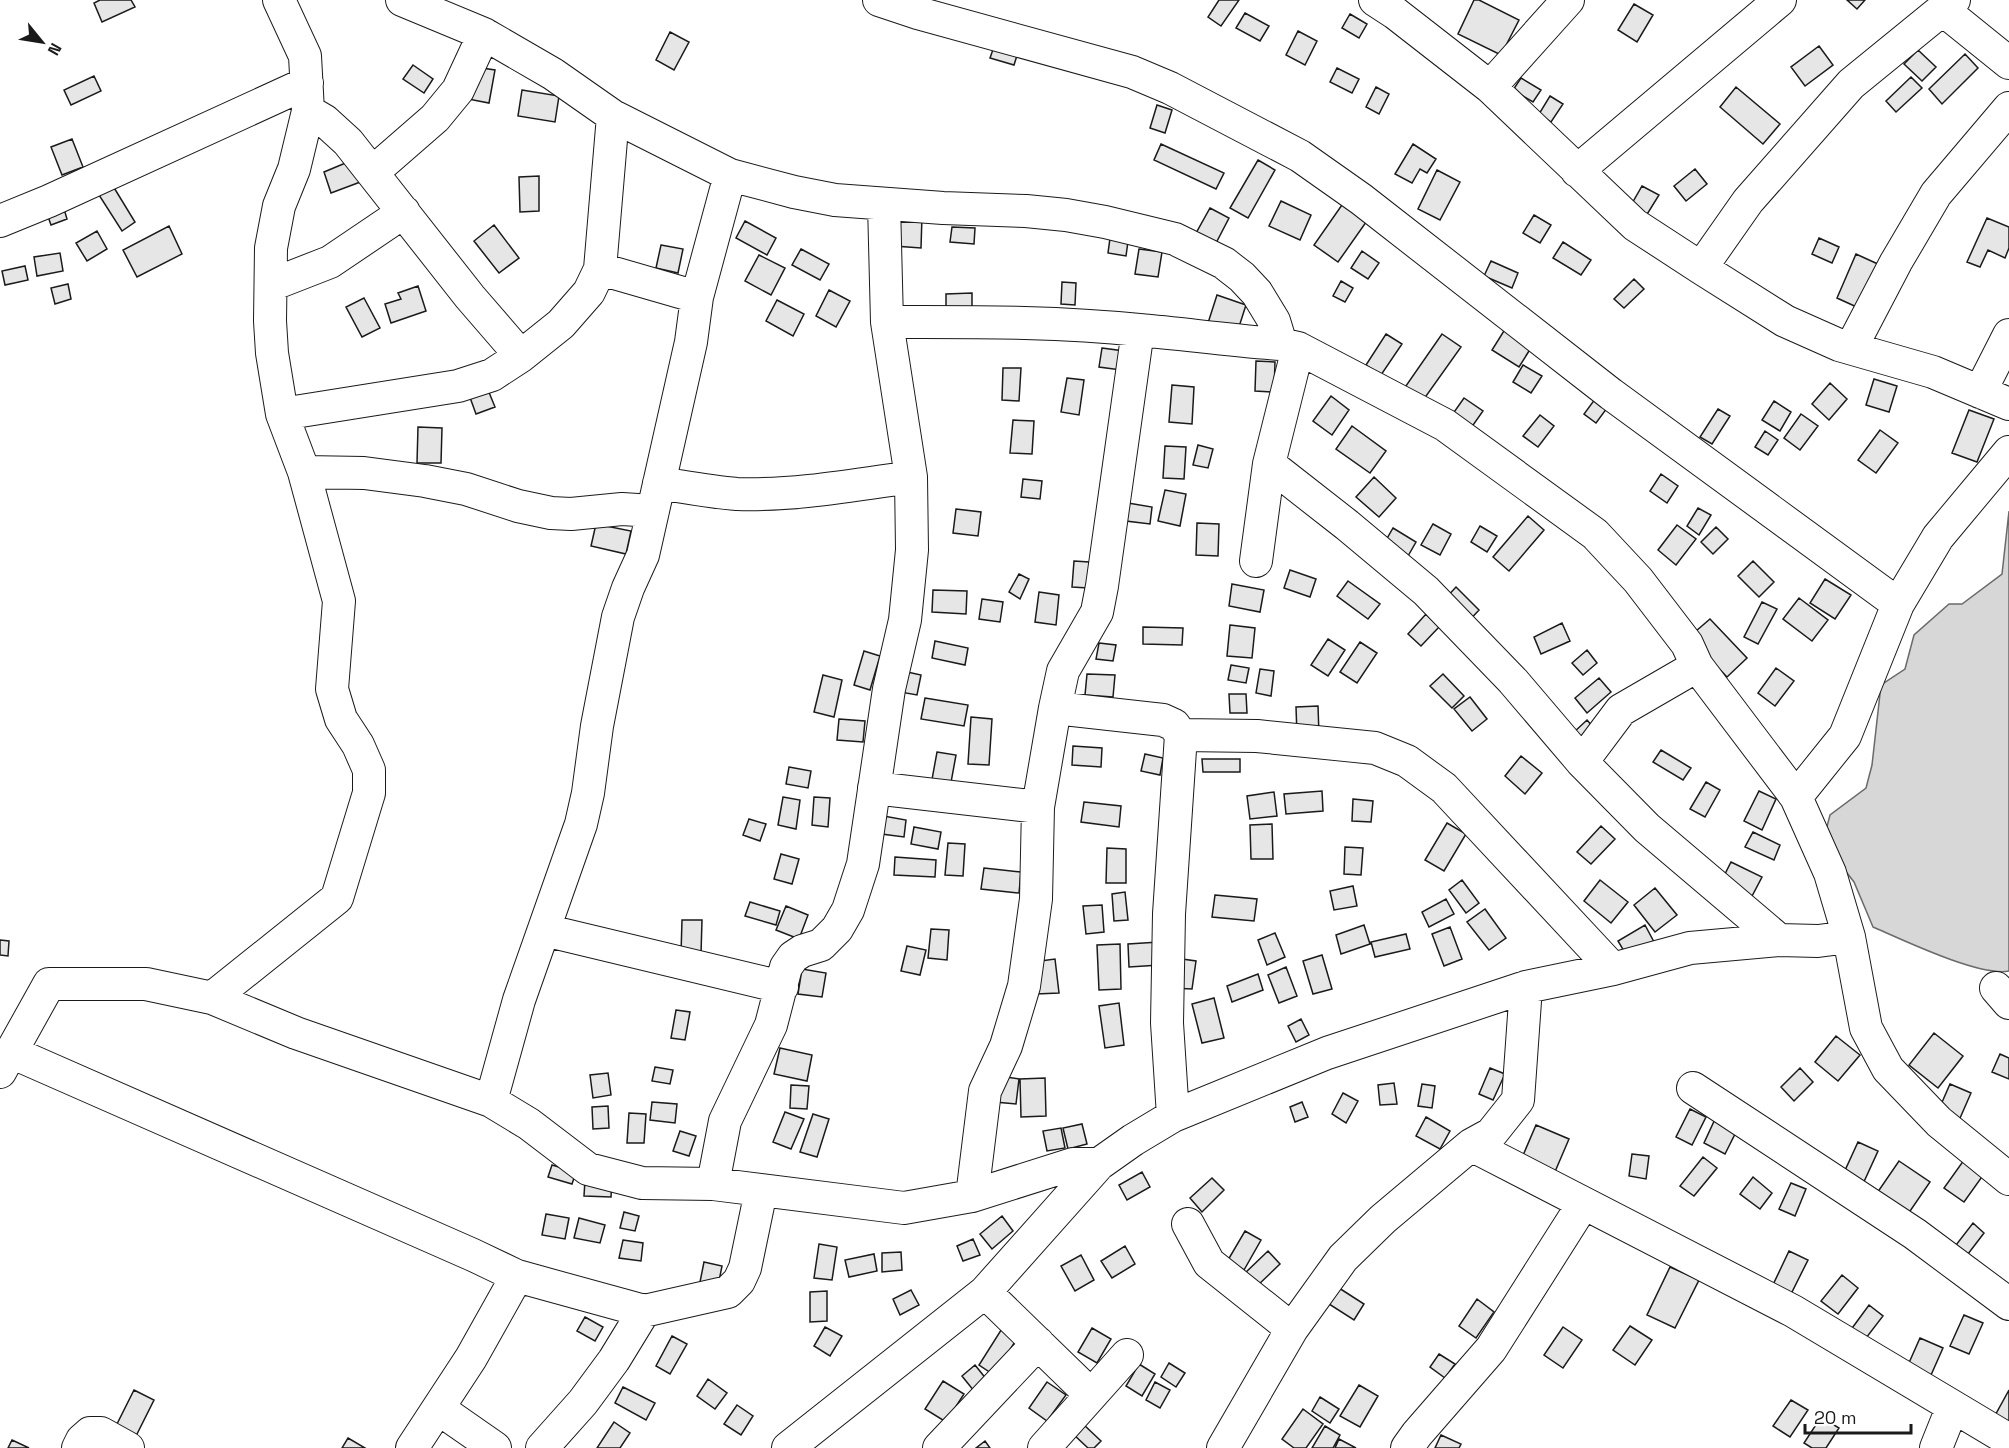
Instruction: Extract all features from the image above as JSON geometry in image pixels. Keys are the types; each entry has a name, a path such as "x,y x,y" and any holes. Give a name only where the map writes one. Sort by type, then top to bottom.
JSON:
{"street":[{"path":"212,998 337,898 369,793 369,770 358,745 340,719 332,689 339,601 304,471 282,414 272,353 271,248 279,206 294,169 308,97 305,56 279,0"},
{"path":"402,0 484,34 553,74 613,116 730,175 835,200 1066,215 1175,239 1224,263 1257,293 1289,346 1269,464 1256,561"},
{"path":"879,0 918,13 1132,72 1170,88 1300,156 1361,199 1611,394 1898,604"},
{"path":"1490,87 1568,0"},
{"path":"1577,171 1780,0"},
{"path":"1390,4 1490,87 1635,225 1701,268 1785,321 1851,348 1933,372 2009,404"},
{"path":"1701,268 1748,201 1851,84 1948,4 2009,63"},
{"path":"373,172 435,118 458,90 484,34"},
{"path":"308,97 326,122 348,142 373,172 470,297 521,356"},
{"path":"0,222 308,97"},
{"path":"1851,348 1896,262 1936,194 2009,108"},
{"path":"282,414 459,386 492,375 521,356 561,324 588,292 600,269 613,116"},
{"path":"491,1101 519,1000 581,825 618,617 643,555 692,342 698,297 730,175"},
{"path":"713,1184 725,1121 771,1025 786,967 792,957 801,951 821,945 837,929 848,910 863,864 889,689 905,620 912,550 911,477 887,322 884,204"},
{"path":"271,285 330,262 404,212"},
{"path":"600,269 698,297"},
{"path":"887,322 1008,321 1138,330 1289,346 1445,425 1595,534 1638,580 1687,644 1697,666 1796,797 1830,873 1849,938 1866,1028 1888,1069 1940,1122 2009,1179"},
{"path":"972,1196 985,1091 1006,1046 1024,986 1036,899 1038,807 1056,708 1064,671 1097,612 1102,586 1138,330"},
{"path":"1980,392 2009,335"},
{"path":"1796,797 1845,736 1898,604 1938,537 2009,452"},
{"path":"1269,464 1426,591 1513,681 1582,762 1647,828 1779,940"},
{"path":"304,471 364,473 425,481 466,489 518,506 551,513 572,514 622,509 656,497 722,492 762,493 816,490 911,477"},
{"path":"1582,762 1621,710 1697,666"},
{"path":"1056,708 1163,720 1174,725 1181,735 1169,914 1167,1023 1173,1116"},
{"path":"1181,735 1257,736 1375,748 1407,761 1444,788 1613,969"},
{"path":"874,788 1038,807"},
{"path":"544,930 782,987"},
{"path":"788,1448 985,1292 1099,1164 1173,1116 1327,1053 1526,987 1613,969 1690,948 1779,940 1818,941 1849,938"},
{"path":"761,1191 745,1268 739,1281 728,1292 644,1311 517,1276 473,1255 5,1062 49,984 146,984 212,998 296,1033 491,1101 529,1124 588,1169 642,1183 713,1184 904,1208 972,1196 1073,1164 1099,1164"},
{"path":"1223,1448 1292,1329 1343,1258 1383,1219 1470,1145 1491,1134 1518,1100 1526,987"},
{"path":"1693,1088 1915,1234 2009,1304"},
{"path":"1470,1145 1792,1311 2009,1440"},
{"path":"1407,1448 1491,1349 1583,1204"},
{"path":"1188,1224 1209,1263 1292,1329"},
{"path":"412,1448 471,1358 517,1276"},
{"path":"985,1292 1091,1395"},
{"path":"542,1448 583,1402 614,1360 644,1311"},
{"path":"939,1448 1038,1343"},
{"path":"1044,1448 1127,1355"},
{"path":"1936,1448 1952,1408"},
{"path":"439,1409 495,1448"},
{"path":"78,1448 82,1440 90,1433 100,1433 128,1448"}],"shaded area":[{"path":"2009,511 2009,971 1996,971 1941,956 1873,927 1854,882 1823,842 1830,815 1866,788 1872,765 1881,685 1905,669 1914,635 1949,604 1962,604 2002,574"}],"building":[{"path":"100,0 131,0 135,7 102,22 94,3"},
{"path":"1219,0 1239,0 1221,26 1208,17"},
{"path":"1474,0 1479,0 1519,20 1501,55 1458,34"},
{"path":"1847,0 1865,0 1857,9"},
{"path":"1634,4 1653,15 1637,42 1618,30"},
{"path":"1245,13 1269,26 1260,41 1236,28"},
{"path":"1350,14 1367,24 1359,38 1342,28"},
{"path":"1298,31 1317,41 1305,65 1286,55"},
{"path":"670,32 689,42 674,70 656,60"},
{"path":"996,41 1019,49 1014,65 990,58"},
{"path":"1819,46 1833,65 1805,86 1791,67"},
{"path":"1918,50 1936,67 1922,81 1904,64"},
{"path":"1965,54 1978,68 1942,104 1929,89"},
{"path":"413,65 433,79 424,93 403,79"},
{"path":"475,67 495,70 489,103 468,99"},
{"path":"1337,68 1359,79 1352,93 1330,82"},
{"path":"94,76 101,91 71,105 64,90"},
{"path":"1911,77 1922,88 1896,112 1886,101"},
{"path":"1521,78 1541,90 1533,102 1513,90"},
{"path":"1376,87 1389,94 1379,114 1366,107"},
{"path":"1736,87 1780,124 1763,144 1720,107"},
{"path":"522,90 559,96 555,122 518,116"},
{"path":"1550,96 1563,104 1551,122 1539,114"},
{"path":"1157,105 1172,110 1165,133 1150,128"},
{"path":"72,139 83,167 62,175 51,147"},
{"path":"1161,144 1224,173 1216,189 1154,160"},
{"path":"1413,144 1436,159 1427,173 1420,169 1412,183 1395,174"},
{"path":"355,159 363,181 331,193 324,172"},
{"path":"1258,160 1275,170 1248,218 1230,208"},
{"path":"1695,169 1707,184 1686,201 1674,186"},
{"path":"1437,170 1460,182 1440,220 1418,209"},
{"path":"539,176 539,211 520,212 519,177"},
{"path":"113,186 135,222 122,231 99,195"},
{"path":"1642,186 1659,195 1646,216 1630,207"},
{"path":"1281,201 1311,215 1300,240 1269,226"},
{"path":"62,202 67,219 51,225 45,208"},
{"path":"1344,202 1369,218 1338,262 1314,245"},
{"path":"1210,208 1229,218 1215,245 1195,235"},
{"path":"895,215 922,216 921,248 894,246"},
{"path":"1534,215 1551,225 1540,243 1523,233"},
{"path":"1987,218 2009,227 2009,248 2005,258 1988,250 1980,267 1967,262"},
{"path":"745,221 776,238 767,255 736,238"},
{"path":"494,225 519,258 499,273 474,241"},
{"path":"169,226 182,254 137,277 123,250"},
{"path":"952,227 975,228 974,244 950,242"},
{"path":"97,231 107,249 87,261 76,243"},
{"path":"1111,231 1129,234 1126,256 1108,253"},
{"path":"1819,238 1839,247 1832,263 1812,254"},
{"path":"1563,242 1591,260 1581,275 1553,258"},
{"path":"661,245 683,249 678,273 656,268"},
{"path":"801,249 829,264 820,280 792,265"},
{"path":"1139,249 1162,252 1158,277 1135,274"},
{"path":"1362,251 1379,263 1368,279 1351,268"},
{"path":"60,253 63,271 37,276 34,257"},
{"path":"1856,254 1880,265 1861,309 1837,298"},
{"path":"759,255 785,268 771,295 745,281"},
{"path":"1491,261 1518,273 1512,288 1484,276"},
{"path":"25,266 28,280 5,285 2,271"},
{"path":"1634,279 1644,289 1624,308 1614,299"},
{"path":"1341,281 1353,288 1345,302 1333,296"},
{"path":"1062,282 1076,283 1075,305 1061,304"},
{"path":"68,284 71,299 55,304 51,288"},
{"path":"418,286 426,311 391,323 385,304 401,299 398,293"},
{"path":"829,290 850,301 836,327 816,316"},
{"path":"972,293 972,308 946,309 946,294"},
{"path":"1217,295 1246,305 1237,333 1208,323"},
{"path":"364,298 380,328 362,337 346,307"},
{"path":"777,300 804,314 793,336 766,321"},
{"path":"1507,326 1534,343 1519,367 1492,350"},
{"path":"1386,334 1402,344 1381,375 1366,365"},
{"path":"1442,334 1461,347 1419,406 1401,393"},
{"path":"1102,348 1124,351 1121,370 1099,367"},
{"path":"1256,361 1275,362 1274,392 1255,391"},
{"path":"1523,365 1542,376 1531,393 1513,382"},
{"path":"1003,368 1021,368 1019,401 1002,400"},
{"path":"1067,378 1084,380 1079,415 1061,412"},
{"path":"1874,379 1897,386 1889,412 1866,405"},
{"path":"1830,383 1847,399 1829,420 1812,404"},
{"path":"486,385 495,407 476,414 468,392"},
{"path":"1172,385 1194,387 1192,424 1169,422"},
{"path":"1601,391 1613,400 1596,423 1584,414"},
{"path":"1331,396 1349,410 1332,435 1313,421"},
{"path":"1464,398 1483,411 1471,428 1452,415"},
{"path":"1774,401 1791,412 1780,431 1762,420"},
{"path":"1718,409 1730,416 1712,444 1700,437"},
{"path":"1969,410 1994,419 1977,462 1952,453"},
{"path":"1801,414 1818,426 1800,450 1784,438"},
{"path":"1540,415 1554,426 1538,447 1523,436"},
{"path":"1013,420 1034,421 1032,454 1010,453"},
{"path":"1352,426 1386,451 1370,473 1336,449"},
{"path":"418,427 442,428 441,463 417,463"},
{"path":"1880,430 1898,443 1876,473 1858,460"},
{"path":"1765,431 1778,440 1768,455 1755,447"},
{"path":"1198,445 1213,449 1208,468 1193,465"},
{"path":"1165,446 1186,447 1184,479 1163,478"},
{"path":"1661,474 1678,486 1667,503 1650,491"},
{"path":"1374,477 1396,498 1379,517 1356,497"},
{"path":"1023,479 1042,481 1040,499 1021,497"},
{"path":"1165,490 1186,494 1180,526 1158,521"},
{"path":"1128,503 1152,507 1150,524 1126,521"},
{"path":"1698,508 1711,515 1699,535 1687,526"},
{"path":"956,509 981,512 978,536 953,533"},
{"path":"1528,516 1544,530 1509,571 1493,557"},
{"path":"1197,523 1219,524 1218,556 1196,555"},
{"path":"596,524 631,531 626,554 591,546"},
{"path":"1433,524 1451,534 1440,555 1421,545"},
{"path":"1677,525 1696,539 1676,565 1658,550"},
{"path":"1480,526 1497,536 1487,552 1471,542"},
{"path":"1716,527 1728,539 1713,554 1701,542"},
{"path":"1393,528 1416,542 1408,556 1385,542"},
{"path":"1074,561 1089,562 1088,588 1072,587"},
{"path":"1753,561 1774,582 1759,597 1738,576"},
{"path":"1290,570 1316,579 1310,597 1284,588"},
{"path":"1019,574 1029,579 1020,599 1009,592"},
{"path":"1825,579 1851,595 1835,619 1810,603"},
{"path":"1348,581 1380,604 1368,619 1337,596"},
{"path":"1232,584 1264,590 1260,612 1229,606"},
{"path":"1456,587 1479,610 1467,623 1444,600"},
{"path":"933,590 967,591 966,614 932,612"},
{"path":"1039,592 1059,595 1056,625 1035,622"},
{"path":"1799,598 1828,620 1812,641 1783,619"},
{"path":"982,599 1003,602 1000,622 979,619"},
{"path":"1762,602 1777,609 1758,644 1744,637"},
{"path":"1426,614 1439,627 1421,646 1408,634"},
{"path":"1710,619 1747,658 1727,677 1689,637"},
{"path":"1562,623 1570,641 1541,654 1534,637"},
{"path":"1230,625 1255,628 1252,658 1227,656"},
{"path":"1143,627 1183,628 1182,645 1143,644"},
{"path":"1328,639 1345,650 1328,676 1311,665"},
{"path":"935,641 968,648 965,665 932,658"},
{"path":"1360,642 1377,653 1357,683 1340,672"},
{"path":"1099,643 1116,645 1113,661 1096,659"},
{"path":"1587,650 1597,663 1583,675 1572,663"},
{"path":"864,651 880,656 870,690 854,685"},
{"path":"1231,665 1249,668 1246,683 1228,680"},
{"path":"1776,668 1794,681 1775,706 1758,693"},
{"path":"1260,669 1274,671 1271,696 1256,693"},
{"path":"903,671 921,675 917,695 900,692"},
{"path":"1087,674 1115,675 1113,697 1085,695"},
{"path":"1443,674 1464,696 1452,708 1430,686"},
{"path":"823,675 842,680 834,717 814,712"},
{"path":"1599,678 1611,692 1587,713 1575,698"},
{"path":"1229,694 1246,694 1247,713 1230,713"},
{"path":"1470,697 1487,719 1472,731 1454,709"},
{"path":"925,698 968,705 964,726 921,719"},
{"path":"1318,706 1319,735 1297,735 1296,707"},
{"path":"971,717 992,719 989,765 968,764"},
{"path":"839,719 865,721 863,742 837,740"},
{"path":"1587,720 1599,734 1585,747 1573,733"},
{"path":"1073,746 1102,748 1101,767 1072,765"},
{"path":"1661,750 1691,768 1683,780 1653,762"},
{"path":"937,752 956,755 950,788 931,785"},
{"path":"1145,754 1163,758 1160,775 1141,771"},
{"path":"1521,756 1542,773 1525,794 1505,776"},
{"path":"1202,759 1240,759 1240,772 1203,772"},
{"path":"789,767 811,771 808,788 786,784"},
{"path":"1706,782 1720,790 1705,817 1690,809"},
{"path":"1322,791 1323,811 1286,814 1284,794"},
{"path":"1759,791 1776,799 1762,830 1744,821"},
{"path":"1274,792 1277,816 1250,819 1247,796"},
{"path":"783,797 800,800 796,829 778,825"},
{"path":"814,797 830,798 828,827 812,825"},
{"path":"1353,799 1373,801 1371,822 1352,821"},
{"path":"1084,802 1121,806 1119,827 1081,822"},
{"path":"878,815 906,820 904,837 874,833"},
{"path":"749,819 766,824 760,841 743,835"},
{"path":"1447,823 1466,834 1444,871 1425,860"},
{"path":"1272,824 1273,859 1251,859 1250,825"},
{"path":"1601,826 1615,839 1591,864 1577,852"},
{"path":"914,827 941,832 938,849 911,844"},
{"path":"1753,832 1780,845 1774,860 1745,847"},
{"path":"948,843 965,844 963,876 945,875"},
{"path":"1345,847 1363,848 1361,875 1344,874"},
{"path":"1107,848 1126,849 1126,883 1106,883"},
{"path":"781,854 799,859 792,884 774,879"},
{"path":"895,857 936,860 935,877 894,875"},
{"path":"1731,862 1762,877 1751,898 1721,882"},
{"path":"984,868 1021,872 1019,893 981,889"},
{"path":"1462,880 1479,903 1466,913 1449,890"},
{"path":"1600,880 1628,902 1611,923 1584,901"},
{"path":"1353,886 1357,906 1334,910 1330,891"},
{"path":"1655,888 1677,915 1655,932 1634,905"},
{"path":"1125,892 1128,920 1114,921 1112,894"},
{"path":"1215,895 1257,899 1254,921 1212,917"},
{"path":"1446,899 1454,914 1429,927 1422,912"},
{"path":"750,902 780,911 776,925 745,916"},
{"path":"1102,905 1104,932 1086,934 1083,906"},
{"path":"786,906 808,915 799,939 776,930"},
{"path":"1485,909 1506,938 1489,950 1467,922"},
{"path":"682,920 702,920 701,954 681,954"},
{"path":"1364,925 1370,944 1341,954 1336,935"},
{"path":"1645,925 1654,942 1628,958 1618,941"},
{"path":"1450,927 1462,959 1444,966 1432,934"},
{"path":"931,929 949,930 947,960 928,958"},
{"path":"1275,933 1285,957 1267,965 1258,940"},
{"path":"1406,934 1410,949 1375,957 1371,942"},
{"path":"0,940 9,941 8,956 0,955"},
{"path":"1159,942 1160,965 1129,967 1128,944"},
{"path":"1120,944 1121,989 1099,990 1097,945"},
{"path":"907,946 926,950 920,975 901,971"},
{"path":"1322,955 1332,989 1313,994 1303,961"},
{"path":"1175,958 1196,961 1192,989 1172,988"},
{"path":"1055,959 1059,993 1036,994 1033,962"},
{"path":"1286,967 1297,996 1279,1003 1268,975"},
{"path":"802,969 826,973 822,997 798,994"},
{"path":"1258,974 1263,990 1232,1002 1227,986"},
{"path":"1214,998 1224,1038 1202,1043 1192,1004"},
{"path":"1119,1003 1124,1045 1105,1048 1099,1006"},
{"path":"676,1010 690,1012 685,1040 671,1038"},
{"path":"1301,1019 1309,1035 1296,1042 1288,1026"},
{"path":"1934,1033 1963,1056 1938,1088 1909,1065"},
{"path":"1836,1036 1860,1055 1838,1081 1815,1062"},
{"path":"780,1048 812,1055 807,1081 774,1074"},
{"path":"2000,1054 2009,1058 2009,1079 1992,1072"},
{"path":"655,1067 673,1070 670,1084 652,1081"},
{"path":"1490,1068 1505,1074 1493,1100 1479,1094"},
{"path":"1800,1068 1813,1082 1794,1101 1781,1087"},
{"path":"608,1073 611,1095 593,1098 590,1075"},
{"path":"999,1076 1019,1079 1016,1104 995,1102"},
{"path":"1045,1078 1046,1116 1021,1117 1020,1079"},
{"path":"1394,1083 1397,1104 1380,1105 1378,1085"},
{"path":"1422,1084 1435,1086 1432,1108 1418,1106"},
{"path":"1950,1084 1971,1093 1957,1125 1936,1116"},
{"path":"791,1085 809,1086 807,1109 790,1108"},
{"path":"1343,1093 1358,1101 1346,1123 1332,1114"},
{"path":"652,1102 677,1104 675,1123 650,1120"},
{"path":"1302,1102 1308,1117 1295,1122 1290,1107"},
{"path":"608,1106 609,1128 593,1129 592,1107"},
{"path":"1690,1109 1706,1117 1692,1145 1676,1137"},
{"path":"785,1112 804,1119 791,1149 773,1142"},
{"path":"629,1113 646,1114 644,1143 627,1143"},
{"path":"813,1114 829,1119 817,1157 800,1152"},
{"path":"1426,1117 1450,1131 1440,1149 1416,1136"},
{"path":"1716,1117 1738,1128 1725,1154 1704,1143"},
{"path":"1082,1124 1087,1144 1068,1149 1063,1128"},
{"path":"1536,1125 1569,1139 1551,1181 1518,1167"},
{"path":"1061,1128 1065,1148 1047,1151 1043,1131"},
{"path":"680,1131 696,1136 689,1156 673,1151"},
{"path":"1858,1142 1878,1151 1862,1186 1842,1177"},
{"path":"1632,1154 1649,1156 1646,1179 1629,1176"},
{"path":"1703,1157 1717,1168 1694,1196 1680,1186"},
{"path":"1964,1160 1984,1174 1964,1202 1944,1188"},
{"path":"1899,1161 1930,1182 1906,1217 1875,1196"},
{"path":"552,1165 576,1172 572,1184 548,1177"},
{"path":"1142,1172 1150,1187 1127,1200 1119,1185"},
{"path":"1753,1177 1772,1193 1760,1209 1740,1194"},
{"path":"1212,1178 1224,1190 1202,1212 1190,1198"},
{"path":"585,1180 612,1180 611,1197 584,1196"},
{"path":"1791,1183 1806,1189 1795,1216 1779,1209"},
{"path":"624,1212 639,1216 635,1231 620,1228"},
{"path":"546,1214 569,1218 565,1239 542,1235"},
{"path":"1002,1216 1013,1231 992,1249 980,1234"},
{"path":"579,1218 605,1225 600,1243 574,1238"},
{"path":"1973,1223 1984,1233 1968,1254 1956,1245"},
{"path":"1245,1231 1261,1240 1244,1270 1228,1260"},
{"path":"973,1239 980,1255 963,1261 957,1246"},
{"path":"623,1240 643,1243 641,1261 619,1258"},
{"path":"819,1244 837,1247 832,1280 814,1278"},
{"path":"1125,1246 1135,1264 1112,1278 1101,1261"},
{"path":"1268,1251 1280,1264 1256,1287 1244,1274"},
{"path":"1789,1251 1808,1260 1789,1298 1771,1289"},
{"path":"901,1252 902,1270 882,1272 882,1253"},
{"path":"874,1254 877,1271 849,1277 845,1260"},
{"path":"1081,1255 1094,1280 1075,1291 1061,1266"},
{"path":"704,1262 722,1266 718,1286 700,1282"},
{"path":"1670,1267 1699,1280 1675,1328 1647,1315"},
{"path":"1842,1275 1858,1288 1838,1314 1821,1301"},
{"path":"1339,1288 1364,1304 1354,1320 1329,1304"},
{"path":"911,1290 919,1305 900,1315 893,1299"},
{"path":"827,1291 827,1321 810,1322 810,1292"},
{"path":"1477,1299 1494,1312 1476,1338 1459,1326"},
{"path":"1869,1305 1883,1316 1863,1342 1850,1331"},
{"path":"1964,1315 1983,1323 1969,1354 1950,1346"},
{"path":"585,1317 603,1327 595,1341 577,1331"},
{"path":"1630,1326 1652,1340 1635,1365 1613,1350"},
{"path":"825,1327 842,1336 830,1356 814,1346"},
{"path":"1003,1327 1018,1337 994,1375 979,1365"},
{"path":"1563,1327 1582,1340 1563,1368 1544,1355"},
{"path":"1092,1328 1111,1339 1097,1363 1078,1352"},
{"path":"672,1336 687,1344 670,1374 656,1366"},
{"path":"1920,1338 1943,1348 1931,1375 1908,1365"},
{"path":"1439,1354 1455,1364 1445,1378 1430,1367"},
{"path":"1169,1363 1185,1373 1176,1387 1161,1377"},
{"path":"1139,1364 1155,1374 1142,1396 1126,1386"},
{"path":"975,1365 987,1380 974,1391 962,1376"},
{"path":"708,1379 727,1393 715,1409 697,1396"},
{"path":"943,1381 964,1394 946,1422 925,1409"},
{"path":"1047,1382 1066,1395 1047,1421 1029,1408"},
{"path":"1155,1382 1170,1390 1160,1408 1146,1400"},
{"path":"1359,1385 1378,1396 1360,1427 1340,1416"},
{"path":"623,1387 655,1403 646,1420 615,1403"},
{"path":"134,1390 154,1400 136,1436 116,1426"},
{"path":"2009,1390 2009,1429 1992,1421"},
{"path":"1320,1397 1339,1409 1330,1423 1312,1411"},
{"path":"1791,1400 1808,1410 1790,1437 1773,1426"},
{"path":"737,1405 753,1416 741,1435 724,1424"},
{"path":"1303,1409 1323,1424 1306,1448 1294,1448 1282,1439"},
{"path":"1821,1417 1839,1428 1826,1448 1812,1448 1804,1443"},
{"path":"614,1422 630,1433 620,1448 597,1448"},
{"path":"1083,1424 1101,1441 1094,1448 1088,1448 1073,1434"},
{"path":"1325,1426 1340,1435 1333,1448 1312,1448"},
{"path":"1441,1435 1461,1444 1459,1448 1435,1448"},
{"path":"348,1438 365,1448 342,1448"},
{"path":"1339,1439 1356,1448 1335,1448"},
{"path":"12,1440 29,1448 8,1448"},
{"path":"985,1441 990,1448 976,1448"}]}
